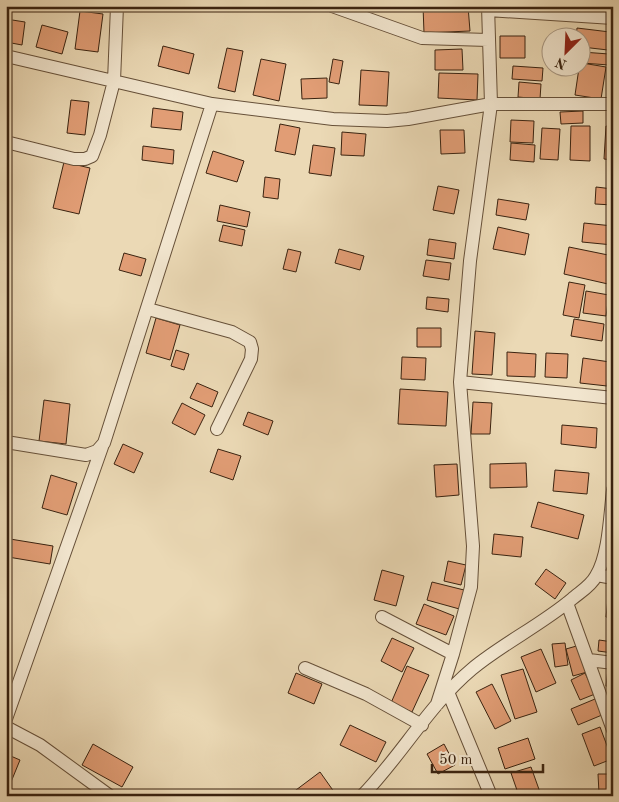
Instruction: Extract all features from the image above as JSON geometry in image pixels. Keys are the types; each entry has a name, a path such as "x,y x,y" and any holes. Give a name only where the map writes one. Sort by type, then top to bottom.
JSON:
{"street":[{"path":"6,142 74,159 90,158 95,152 114,81 117,6"},
{"path":"332,6 422,38 488,40"},
{"path":"437,704 471,587 473,546 460,382 470,261 492,104 488,8 613,18"},
{"path":"6,56 212,104 333,119 380,121 441,115 492,104 613,104"},
{"path":"6,719 102,447 148,309 212,104"},
{"path":"148,309 232,332 250,342 252,349 251,359 216,429"},
{"path":"460,382 613,398"},
{"path":"6,442 86,455 93,454 102,447"},
{"path":"362,796 384,774 437,704 472,669 567,604 590,585 597,575 604,554 613,490"},
{"path":"597,575 613,578"},
{"path":"567,604 610,716 613,730"},
{"path":"382,618 453,654"},
{"path":"589,660 613,663"},
{"path":"305,668 366,694 422,725"},
{"path":"448,692 491,796"},
{"path":"6,727 40,745 110,796"}],"building":[{"path":"423,6 468,6 470,31 424,33"},
{"path":"591,6 613,6 613,15 590,11"},
{"path":"80,11 103,14 98,52 75,49"},
{"path":"6,19 25,22 22,45 6,42"},
{"path":"42,25 68,32 62,54 36,47"},
{"path":"592,30 610,32 608,50 592,48"},
{"path":"500,36 525,36 525,58 500,58"},
{"path":"163,46 194,54 189,74 158,66"},
{"path":"227,48 243,51 235,92 218,88"},
{"path":"613,48 613,83 608,82"},
{"path":"462,49 463,70 435,70 435,50"},
{"path":"592,53 609,54 609,65 592,64"},
{"path":"261,59 286,64 279,101 253,95"},
{"path":"333,59 343,61 339,84 329,82"},
{"path":"592,65 606,67 601,99 575,95 578,78 592,78"},
{"path":"513,66 542,68 542,81 512,79"},
{"path":"361,70 389,72 387,106 359,105"},
{"path":"439,73 478,74 477,100 438,98"},
{"path":"327,78 327,98 302,99 301,79"},
{"path":"519,82 541,84 540,99 518,97"},
{"path":"610,84 613,85 613,99 608,98"},
{"path":"71,100 89,102 85,135 67,133"},
{"path":"153,108 183,112 181,130 151,127"},
{"path":"583,111 583,123 561,124 560,112"},
{"path":"511,120 534,121 533,143 510,142"},
{"path":"280,124 300,128 295,155 275,151"},
{"path":"571,126 590,126 590,161 570,160"},
{"path":"606,126 613,127 613,160 604,159"},
{"path":"542,128 560,129 558,160 540,159"},
{"path":"440,130 464,130 465,153 441,154"},
{"path":"342,132 366,134 364,156 341,155"},
{"path":"511,143 535,145 534,162 510,160"},
{"path":"313,145 335,148 331,176 309,173"},
{"path":"143,146 174,150 173,164 142,160"},
{"path":"213,151 244,161 237,182 206,173"},
{"path":"64,162 90,168 79,214 53,208"},
{"path":"265,177 280,179 278,199 263,197"},
{"path":"438,186 459,190 454,214 433,210"},
{"path":"596,187 613,189 613,205 595,204"},
{"path":"498,199 529,204 526,220 496,215"},
{"path":"220,205 250,212 247,227 217,221"},
{"path":"584,223 613,226 613,245 582,242"},
{"path":"223,225 245,230 242,246 219,241"},
{"path":"498,227 529,234 525,255 493,249"},
{"path":"429,239 456,243 454,259 427,255"},
{"path":"569,247 613,256 608,284 564,274"},
{"path":"288,249 301,252 296,272 283,269"},
{"path":"339,249 364,256 360,270 335,263"},
{"path":"124,253 146,259 141,276 119,270"},
{"path":"426,260 451,263 449,280 423,276"},
{"path":"569,282 585,285 579,318 563,315"},
{"path":"586,291 609,295 606,316 583,313"},
{"path":"427,297 449,299 448,312 426,309"},
{"path":"156,318 180,325 170,360 146,353"},
{"path":"574,319 604,324 602,341 571,336"},
{"path":"417,328 441,328 441,347 417,347"},
{"path":"475,331 495,333 492,375 472,374"},
{"path":"176,350 189,354 184,370 171,366"},
{"path":"507,352 536,354 535,377 507,376"},
{"path":"546,353 568,354 567,378 545,377"},
{"path":"402,357 426,358 425,380 401,379"},
{"path":"583,358 610,362 607,386 580,383"},
{"path":"197,383 218,392 212,407 190,398"},
{"path":"400,389 448,392 446,426 398,424"},
{"path":"44,400 70,404 66,444 39,441"},
{"path":"473,402 492,403 490,434 471,434"},
{"path":"182,403 205,415 195,435 172,423"},
{"path":"248,412 273,421 268,435 243,425"},
{"path":"562,425 597,428 596,448 561,444"},
{"path":"123,444 143,453 134,473 114,464"},
{"path":"218,449 241,456 233,480 210,472"},
{"path":"526,463 527,487 490,488 490,464"},
{"path":"457,464 459,495 436,497 434,465"},
{"path":"6,468 10,469 6,484"},
{"path":"555,470 589,473 587,494 553,491"},
{"path":"51,475 77,483 67,515 42,508"},
{"path":"538,502 584,515 578,539 531,527"},
{"path":"494,534 523,537 521,557 492,554"},
{"path":"10,539 53,546 50,564 8,557"},
{"path":"448,561 466,565 461,585 444,581"},
{"path":"546,569 566,583 555,599 535,584"},
{"path":"382,570 404,576 396,606 374,600"},
{"path":"432,582 468,591 463,610 427,600"},
{"path":"609,589 613,589 613,618 606,617"},
{"path":"424,604 454,616 446,635 416,624"},
{"path":"392,638 414,648 402,672 381,661"},
{"path":"599,640 613,642 613,653 598,651"},
{"path":"565,643 568,665 555,667 552,644"},
{"path":"580,645 587,672 573,676 566,649"},
{"path":"541,649 556,683 536,692 521,657"},
{"path":"407,666 429,675 412,712 391,703"},
{"path":"523,669 537,712 515,719 501,675"},
{"path":"608,669 613,670 613,687 606,686"},
{"path":"296,673 322,684 314,704 288,693"},
{"path":"585,673 595,694 580,700 571,680"},
{"path":"492,684 511,721 495,729 476,692"},
{"path":"595,699 602,715 578,725 571,709"},
{"path":"350,725 386,742 376,762 340,745"},
{"path":"600,727 612,759 594,766 582,734"},
{"path":"528,738 535,759 505,769 498,748"},
{"path":"93,744 133,767 122,787 82,765"},
{"path":"444,744 455,765 438,774 427,754"},
{"path":"6,754 20,760 11,782 6,779"},
{"path":"531,767 541,795 519,796 511,773"},
{"path":"320,772 337,796 288,796"},
{"path":"598,774 613,774 613,793 599,793"}]}
